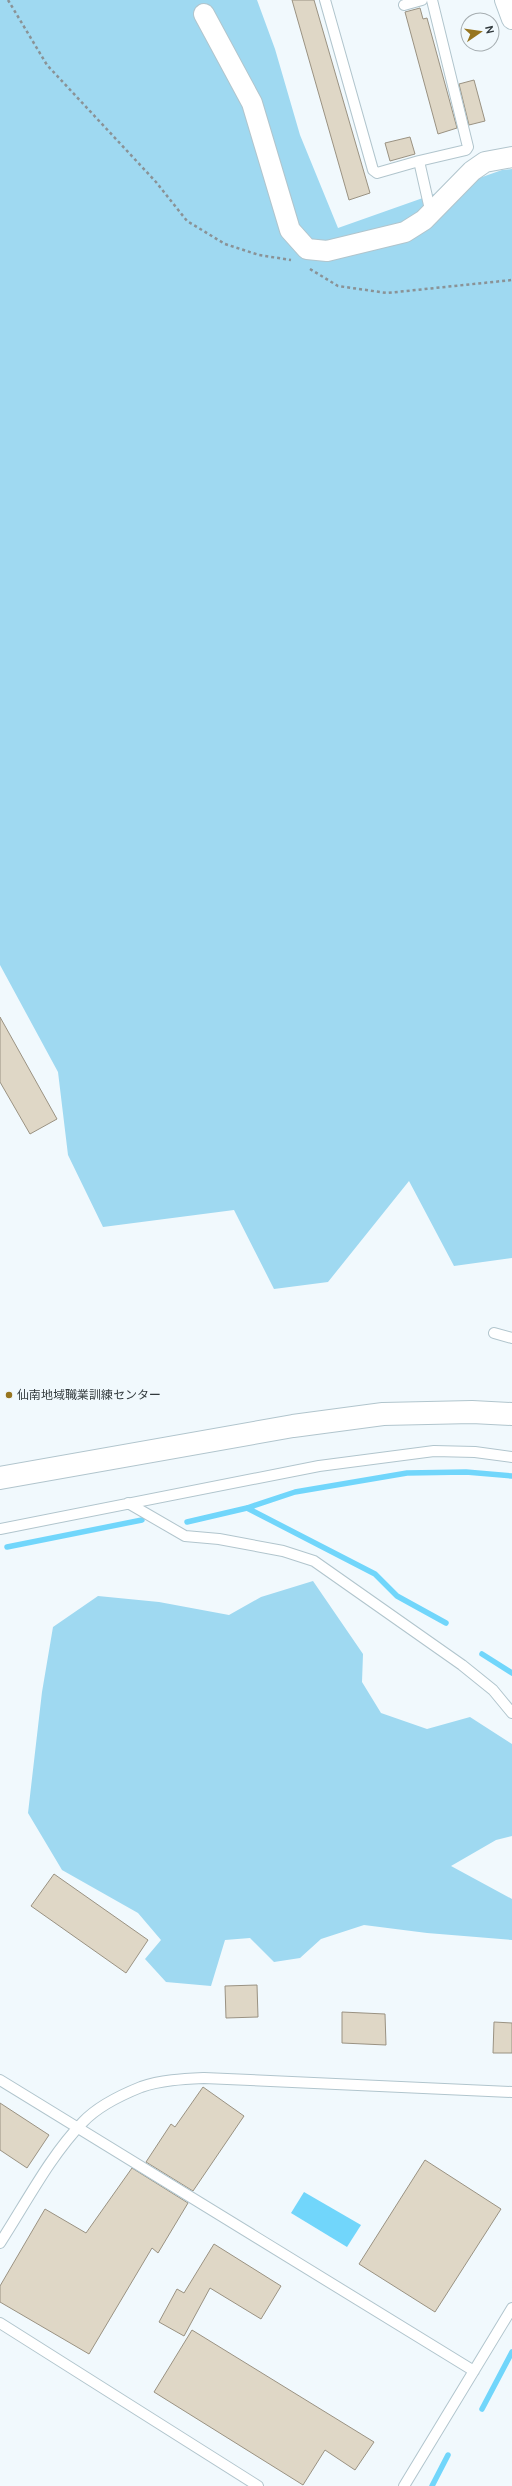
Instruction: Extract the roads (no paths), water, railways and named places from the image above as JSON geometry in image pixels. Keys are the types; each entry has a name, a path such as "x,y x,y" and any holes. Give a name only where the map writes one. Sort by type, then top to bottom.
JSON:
{"street":[{"path":"505,0 512,19"},
{"path":"204,14 252,102 290,230 307,258 327,251 405,232 431,214 478,166 485,162 512,157"},
{"path":"0,1478 293,1426 384,1414 472,1412 512,1414"}],"lane":[{"path":"325,0 373,170 377,173 466,150 468,146 432,0"},
{"path":"404,5 422,0"},
{"path":"419,162 431,214"},
{"path":"494,1333 512,1338"},
{"path":"0,1529 319,1466 434,1450 476,1452 512,1457"},
{"path":"128,1503 185,1536 219,1539 283,1551 314,1561 462,1665 493,1690 512,1712"},
{"path":"0,2243 62,2148 84,2121 111,2101 141,2087 172,2080 204,2078 512,2092"},
{"path":"0,2080 474,2371"},
{"path":"404,2486 512,2308"},
{"path":"0,2323 258,2486"}],"waterway":[{"path":"187,1522 247,1508 295,1492 407,1473 466,1472 512,1476"},
{"path":"247,1508 375,1574 397,1596 446,1623"},
{"path":"7,1547 142,1520"},
{"path":"482,1654 512,1673"},
{"path":"482,2409 512,2352"},
{"path":"432,2486 448,2455"}],"place":[{"name":"仙南地域職業訓練センター","path":"9,1395"}]}
